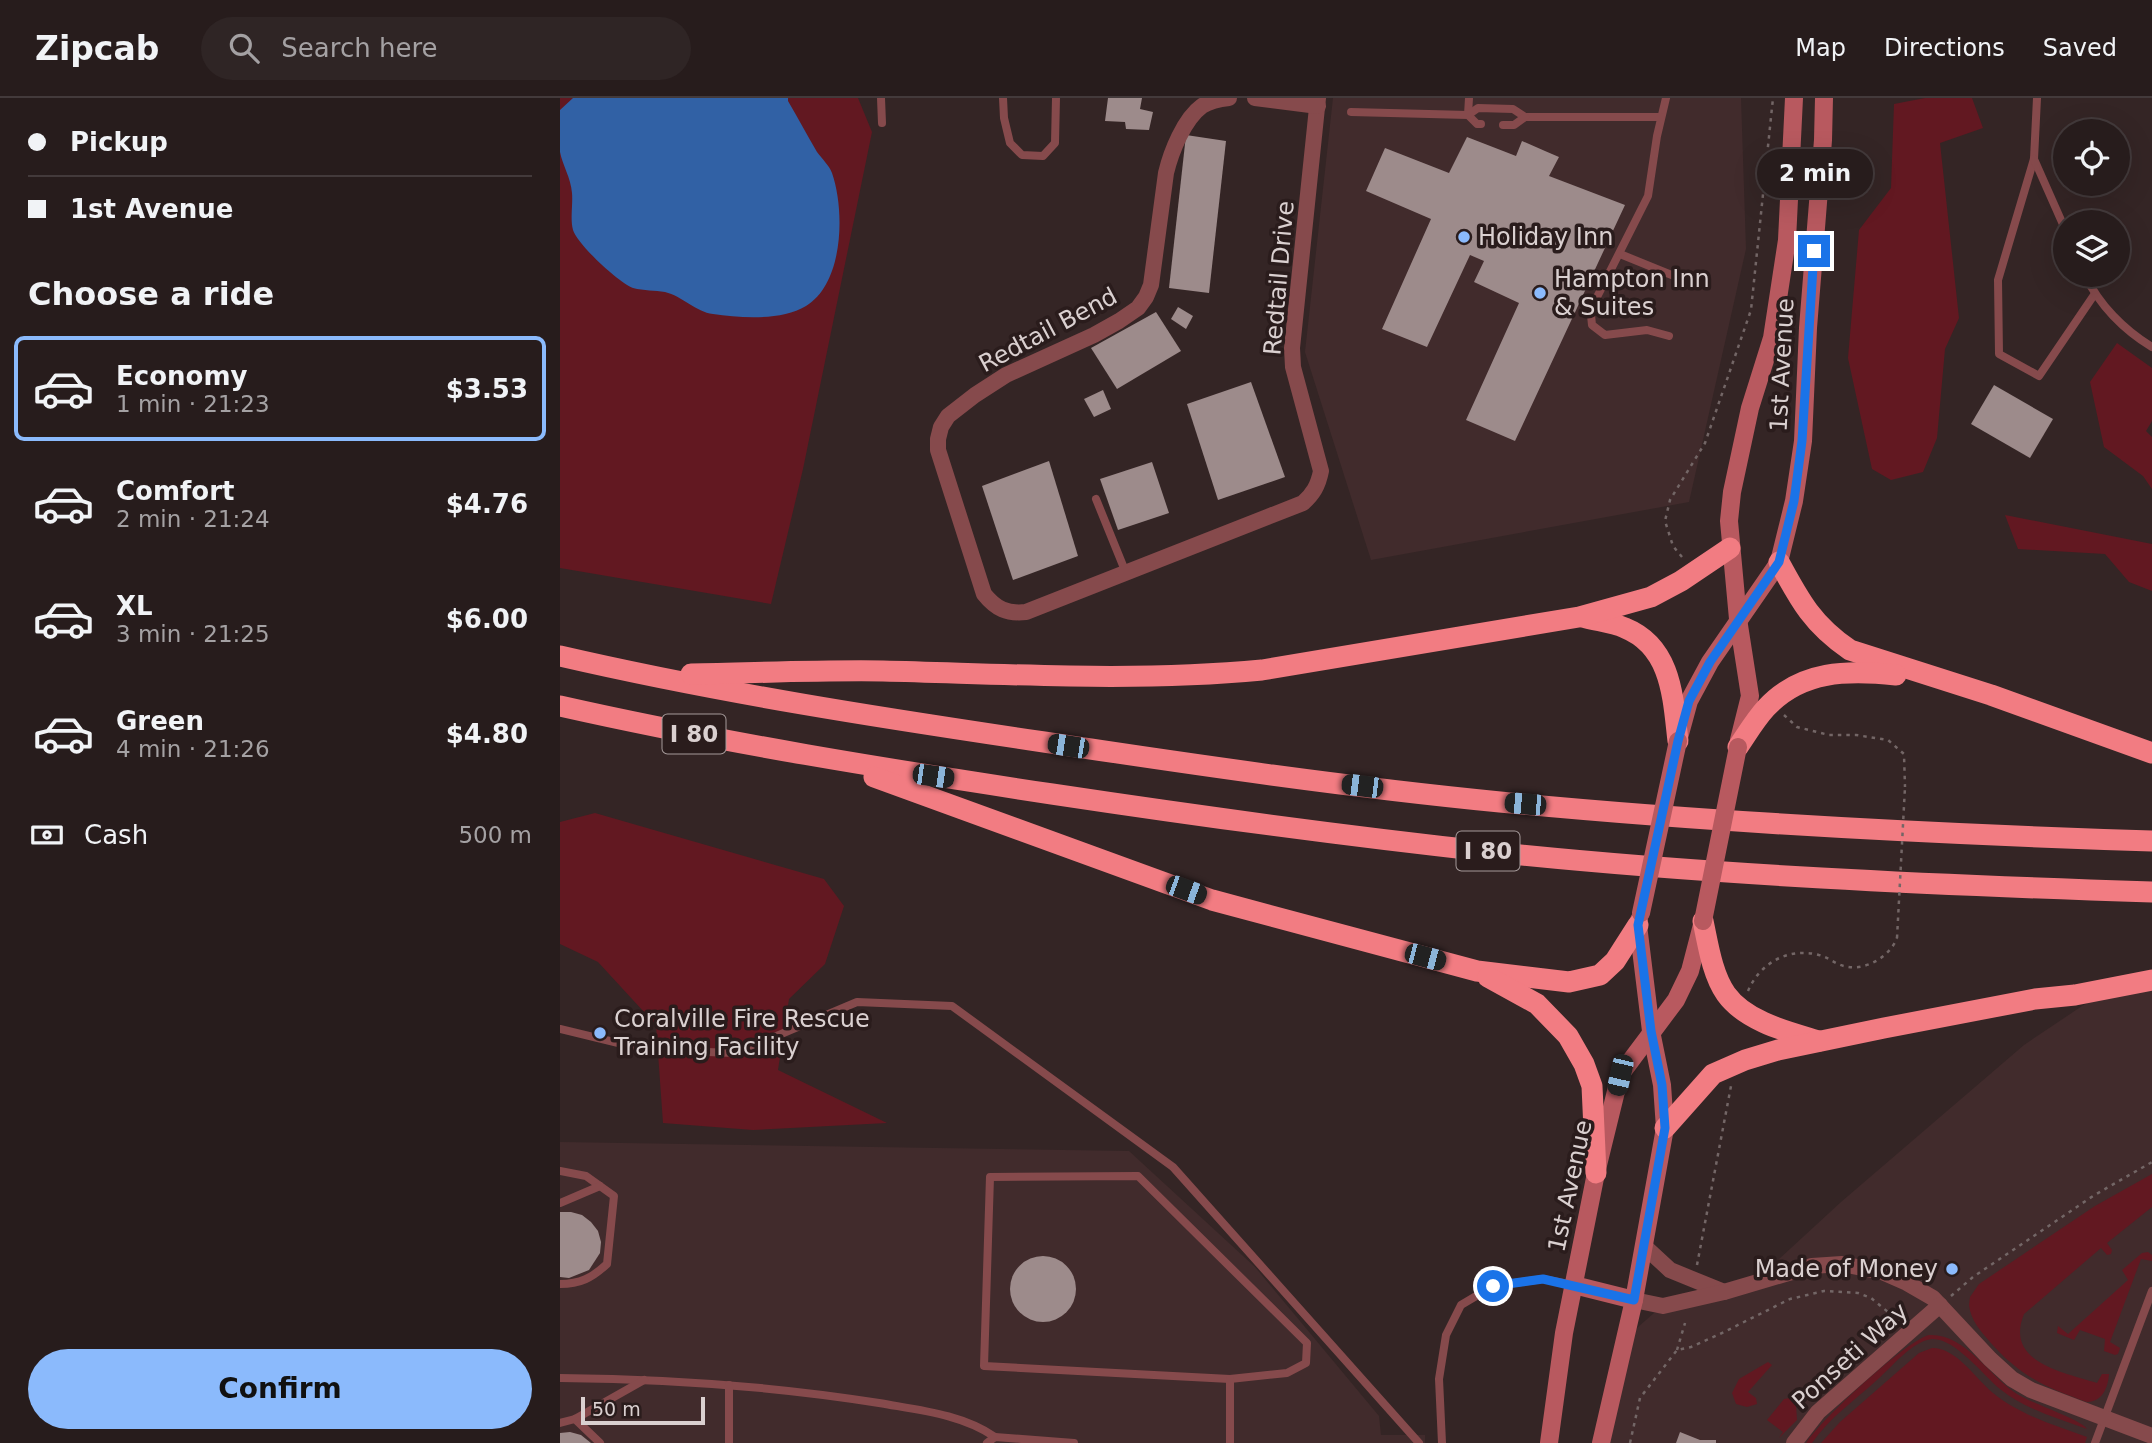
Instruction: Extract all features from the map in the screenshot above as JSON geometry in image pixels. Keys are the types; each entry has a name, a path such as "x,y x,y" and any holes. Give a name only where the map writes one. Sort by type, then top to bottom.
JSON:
{"highway":[{"path":"640,675 880,671 1069,677 1211,675 1262,670 1579,617 1651,597 1681,581 1730,548"},
{"path":"1779,562 1812,618 1832,638 1850,650 2152,753"},
{"path":"1579,617 1626,628 1644,639 1660,657 1672,683 1678,741"},
{"name":"I 80","path":"560,656 640,675 883,718 1226,769 1498,802 1846,828 2152,841"},
{"path":"1738,747 1766,709 1802,680 1832,673 1862,671 1940,679"},
{"name":"I 80","path":"560,706 829,761 1246,823 1492,852 1843,879 2152,892"},
{"path":"829,761 1212,900 1477,971 1569,982 1601,975 1615,961 1640,919"},
{"path":"1703,921 1713,963 1726,994 1767,1025 1820,1042"},
{"path":"1477,971 1536,1004 1568,1036 1592,1086 1596,1172"},
{"path":"1665,1128 1713,1074 1745,1059 2035,999 2075,995 2152,980"}],"main road":[{"name":"1st Avenue","path":"1549,1443 1564,1333 1596,1172 1620,1075 1676,1000 1690,971 1750,696 1738,619 1729,522 1732,492 1750,408 1772,338 1787,240 1794,98"},
{"name":"1st Avenue","path":"1601,1443 1634,1300 1665,1128 1662,1085 1651,1031 1640,919 1689,701 1710,662 1779,562 1794,501 1802,441 1824,98"},
{"path":"1574,1285 1634,1300"}],"street":[{"name":"Redtail Bend","path":"1229,98 1209,100 1200,107 1178,139 1170,157 1151,285 1138,308 1111,326 1006,375 975,395 948,416 941,427 938,450 984,594 992,604 1013,614 1026,612 1303,503 1319,483 1319,459"},
{"path":"1255,98 1318,102"},
{"name":"Redtail Drive","path":"1318,102 1292,348 1293,367 1319,459"},
{"path":"1644,1246 1670,1270 1724,1292"},
{"path":"1634,1300 1663,1306 1724,1292 1812,1266 1842,1264 1882,1272 1924,1291 2012,1379 2031,1390 2152,1436"},
{"name":"Ponseti Way","path":"1794,1443 1818,1412 1940,1305"}],"lane":[{"path":"881,98 882,123"},
{"path":"1003,98 1010,143 1022,155 1043,156 1055,143 1056,98"},
{"path":"1469,98 1468,115 1477,124 1481,124"},
{"path":"1666,98 1648,196 1594,303 1591,315 1592,325 1605,335 1647,330 1669,336"},
{"path":"2037,98 2034,159 1998,280 2000,354 2039,376 2094,295"},
{"path":"1351,112 1468,115 1478,108 1513,108 1525,117"},
{"path":"1503,125 1514,125 1525,117 1661,117"},
{"path":"2034,159 2057,210"},
{"path":"1620,254 1679,278"},
{"path":"2090,287 2094,295 2133,335 2152,347"},
{"path":"1096,499 1126,573"},
{"path":"560,1029 647,1050 736,1053 857,1002 952,1006 1173,1167 1419,1443"},
{"path":"560,1171 586,1176 614,1196 607,1264 592,1278 560,1284"},
{"path":"1138,1176 1307,1343 1306,1363 1287,1373 1230,1379 984,1367 990,1177 1138,1176"},
{"path":"560,1203 600,1186"},
{"path":"1442,1443 1439,1379 1446,1335 1461,1305 1493,1286 1543,1279 1574,1285"},
{"path":"2095,1443 2152,1292"},
{"path":"560,1378 644,1380 810,1392 928,1411 978,1425 991,1440 1074,1443"},
{"path":"1230,1379 1230,1443"},
{"path":"560,1423 575,1419 644,1380"},
{"path":"729,1443 730,1385"},
{"path":"575,1419 600,1443"}],"path":[{"path":"1684,560 1673,546 1665,522 1670,500 1705,443 1751,310 1773,98"},
{"path":"1745,997 1754,977 1770,962 1791,955 1818,955 1845,967 1861,966 1883,957 1894,948 1897,938 1905,787 1904,754 1888,740 1829,736 1797,727 1783,713"},
{"path":"1697,1269 1731,1087"},
{"path":"1940,1305 1973,1277 2041,1231 2093,1196 2152,1162"},
{"path":"1677,1350 1722,1334 1803,1294 1824,1291 1858,1293 1884,1307"},
{"path":"1630,1443 1640,1398 1677,1350 1685,1323"}],"shaded area":[{"path":"560,98 858,98 872,132 803,469 771,604 560,568"},
{"path":"1333,98 1741,98 1746,249 1689,502 1371,560 1305,352"},
{"path":"1925,98 1972,98 1983,128 1940,143 1959,318 1945,349 1937,438 1923,472 1891,480 1872,469 1848,358 1859,230 1891,188 1894,104"},
{"path":"2117,343 2152,368 2152,421 2146,431 2152,437 2152,489 2143,476 2104,447 2090,382"},
{"path":"2005,515 2152,544 2152,591 2129,582 2105,554 2018,549"},
{"path":"595,813 824,879 844,906 825,964 789,999 778,1070 887,1123 753,1130 663,1123 656,1025 598,962 560,944 560,822"},
{"path":"2152,971 2152,1443 1603,1443 1629,1340 1638,1327 1654,1313 1705,1299 1765,1272 1841,1202 2024,1045 2082,1006 2135,977"},
{"path":"560,1142 1129,1151 1255,1267 1379,1416 1381,1435 1425,1435 1425,1443 560,1443"},
{"path":"2152,1174 2152,1207 2107,1243 2112,1250 2111,1254 2107,1255 2101,1248 2024,1314 2020,1331 2022,1344 2041,1363 2097,1383 2102,1374 2109,1374 2100,1397 2087,1402 2034,1379 2012,1364 1976,1325 1970,1311 1970,1297 1979,1284 2095,1206"},
{"path":"2148,1252 2152,1255 2152,1261 2141,1259 2110,1342 2120,1348 2118,1354 2104,1351 2105,1339 2080,1330 2074,1340 2057,1333 2058,1326 2068,1334 2128,1280 2122,1270 2142,1253"},
{"path":"1929,1335 1942,1336 1964,1347 2014,1392 2087,1429 2020,1402 2000,1389 1950,1344 1932,1339 1910,1349 1834,1417 1812,1443 1806,1443 1828,1417 1883,1366"},
{"path":"1932,1348 1941,1349 1958,1358 2003,1401 2038,1419 2087,1437 2085,1443 1821,1443 1840,1422 1919,1353"},
{"path":"1768,1362 1772,1365 1748,1392 1756,1398 1757,1404 1747,1407 1736,1404 1732,1393 1739,1379"},
{"path":"1790,1398 1796,1405 1797,1420 1779,1438 1783,1432 1767,1420 1784,1399"}],"water":[{"path":"573,98 788,98 817,152 831,170 839,206 840,225 834,264 819,295 806,306 785,314 736,317 707,313 671,294 633,288 618,279 590,253 573,230 571,187 560,152 560,110"}],"building":[{"path":"1108,98 1142,98 1140,109 1153,112 1149,130 1126,129 1125,122 1105,121"},
{"path":"1186,135 1226,141 1209,293 1169,288"},
{"path":"1467,137 1516,156 1522,141 1559,157 1549,176 1625,205 1515,441 1466,420 1519,303 1474,282 1484,261 1470,255 1427,347 1382,329 1431,219 1366,191 1385,148 1449,173"},
{"path":"1178,307 1193,316 1186,329 1171,319"},
{"path":"1156,312 1181,351 1117,389 1091,348"},
{"path":"1251,382 1285,477 1218,500 1187,404"},
{"path":"1994,385 2053,419 2030,458 1971,424"},
{"path":"1103,390 1111,409 1094,417 1084,399"},
{"path":"1049,461 1078,556 1013,580 982,486"},
{"path":"1152,462 1169,513 1118,530 1100,479"},
{"path":"560,1212 582,1215 598,1231 601,1242 600,1253 589,1270 569,1278 560,1277"},
{"path":"1043,1256 1056,1259 1066,1266 1073,1276 1076,1289 1073,1302 1066,1312 1056,1319 1043,1322 1030,1319 1020,1312 1013,1302 1010,1289 1013,1276 1020,1266 1030,1259"},
{"path":"1680,1432 1700,1440 1716,1440 1716,1443 1676,1443"},
{"path":"560,1433 581,1435 591,1443 560,1443"}],"place":[{"name":"Holiday Inn","path":"1464,237"},
{"name":"Hampton Inn & Suites","path":"1540,293"},
{"name":"Coralville Fire Rescue Training Facility","path":"600,1033"},
{"name":"Made of Money","path":"1952,1269"}],"route":[{"path":"1493,1286 1543,1279 1634,1300 1665,1128 1662,1085 1651,1031 1638,925 1689,701 1710,662 1779,562 1794,501 1802,441 1814,251"}]}
